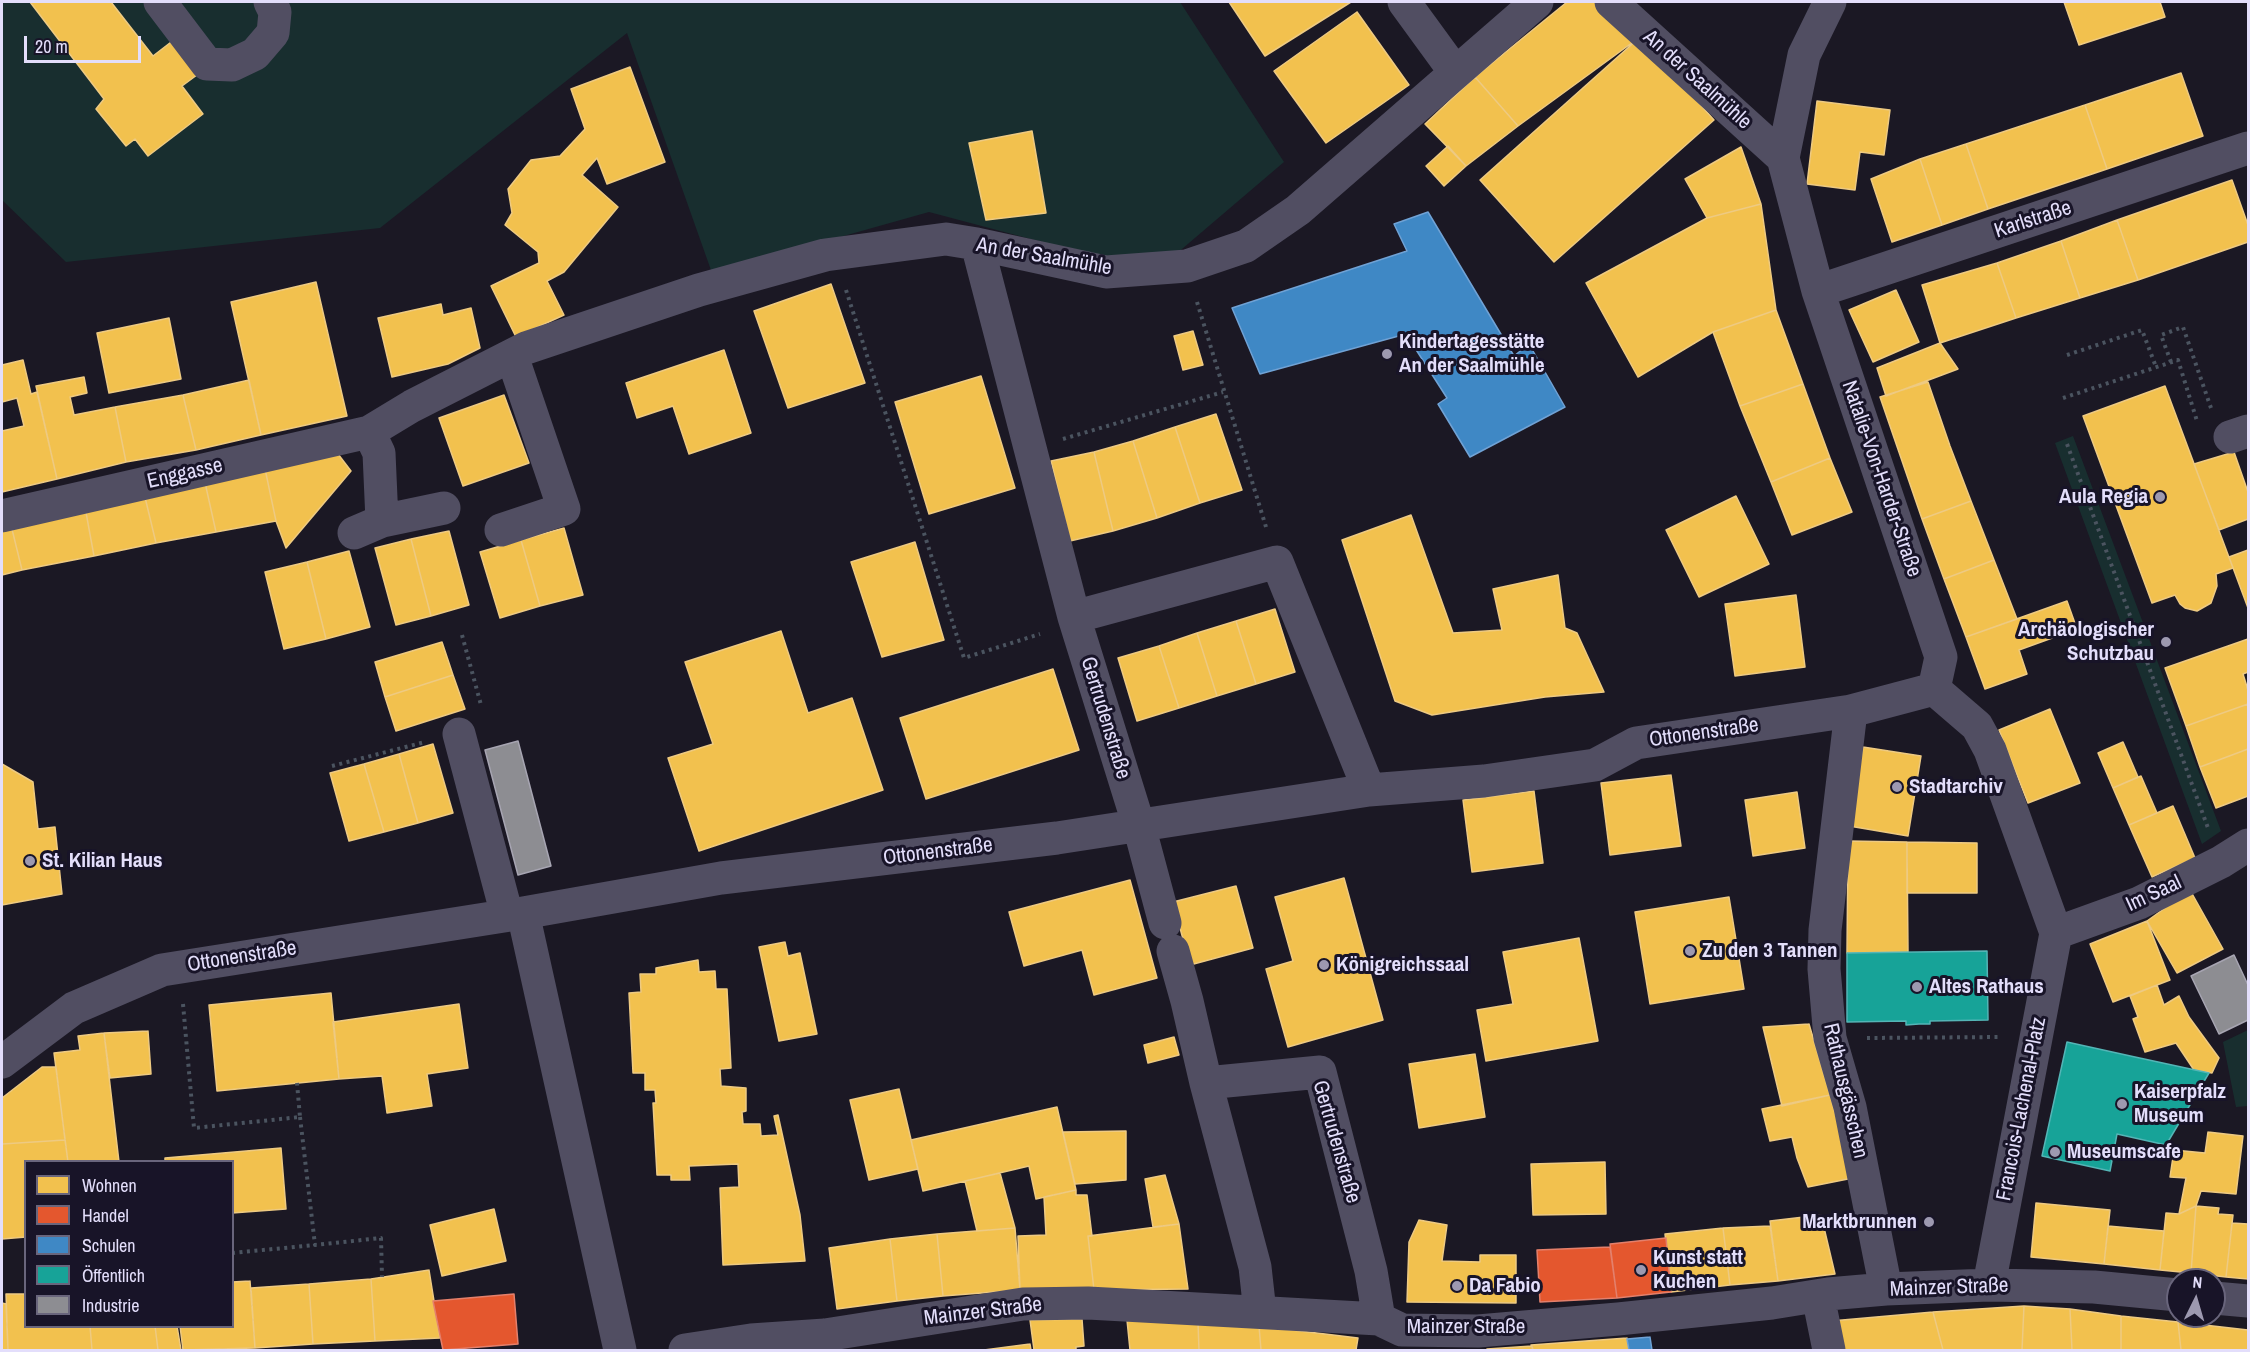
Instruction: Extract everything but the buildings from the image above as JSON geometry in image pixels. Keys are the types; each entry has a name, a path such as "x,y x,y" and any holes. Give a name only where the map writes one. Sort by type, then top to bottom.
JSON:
{"street":[{"path":"173,6 207,64 232,65 255,54 273,33 275,12 270,2"},
{"path":"1404,2 1455,72"},
{"name":"An der Saalmühle","path":"412,406 526,348 699,290 835,254 946,239 1106,272 1187,266 1246,246 1298,210 1537,2"},
{"name":"An der Saalmühle","path":"1611,2 1783,158"},
{"name":"Natalie-Von-Harder-Straße","path":"1830,2 1804,55 1783,158 1818,291 1941,657 1934,689"},
{"name":"Karlstraße","path":"1818,291 2248,148"},
{"name":"Gertrudenstraße","path":"977,244 1075,620 1139,826 1187,1001 1206,1083 1255,1267 1260,1311"},
{"path":"501,530 564,509 512,356"},
{"name":"Enggasse","path":"2,516 369,432 412,406"},
{"path":"369,432 379,453 368,527 444,508"},
{"path":"1075,620 1277,562 1369,790"},
{"path":"1934,689 1977,726 1990,750 2056,933"},
{"name":"Ottonenstraße","path":"2,1062 74,1008 162,970 515,914 722,878 1057,838 1369,790 1484,781 1595,765 1636,743 1851,711 1934,689"},
{"name":"Rathausgässchen","path":"1851,711 1826,930 1824,969 1830,1038 1850,1107 1886,1289"},
{"path":"459,734 515,914 620,1350"},
{"name":"Im Saal","path":"2056,933 2139,903 2221,862 2248,845"},
{"name":"Francois-Lachenal-Platz","path":"1989,1285 2056,933"},
{"name":"Gertrudenstraße","path":"1206,1083 1320,1072 1371,1271 1395,1333"},
{"name":"Mainzer Straße","path":"685,1350 751,1340 825,1335 1023,1304 1088,1303 1260,1311 1395,1333 1478,1331 1618,1319 1886,1289 1989,1285 2094,1287 2166,1294"},
{"path":"1818,1296 1828,1350"},
{"path":"2226,1299 2248,1301"}],"path":[{"path":"835,254 964,658 1075,620"},
{"path":"1187,266 1277,562"},
{"path":"2171,362 2161,335 2183,327 2231,429"},
{"path":"2067,355 2142,330 2156,367"},
{"path":"2063,398 2178,360 2199,427"},
{"path":"1031,448 1224,392"},
{"path":"2067,444 2211,837"},
{"path":"332,766 487,725 462,635"},
{"path":"180,967 194,1128 300,1117"},
{"path":"1830,1038 2036,1037"},
{"path":"297,1083 315,1245"},
{"path":"234,1253 381,1239 382,1277"}],"green space":[{"path":"2,2 1180,2 1284,162 1155,272 929,212 712,273 627,33 380,228 66,262 2,200"},
{"path":"2073,436 2221,831 2202,844 2055,443"},
{"path":"2248,1030 2248,1106 2236,1107 2223,1042"}],"place":[{"name":"Kindertagesstätte An der Saalmühle","path":"1387,354"},
{"name":"Aula Regia","path":"2160,497"},
{"name":"Archäologischer Schutzbau","path":"2166,642"},
{"name":"Stadtarchiv","path":"1897,787"},
{"name":"St. Kilian Haus","path":"30,861"},
{"name":"Zu den 3 Tannen","path":"1690,951"},
{"name":"Königreichssaal","path":"1324,965"},
{"name":"Altes Rathaus","path":"1917,987"},
{"name":"Kaiserpfalz Museum","path":"2122,1104"},
{"name":"Museumscafe","path":"2055,1152"},
{"name":"Marktbrunnen","path":"1929,1222"},
{"name":"Kunst statt Kuchen","path":"1641,1270"},
{"name":"Da Fabio","path":"1457,1286"}]}
